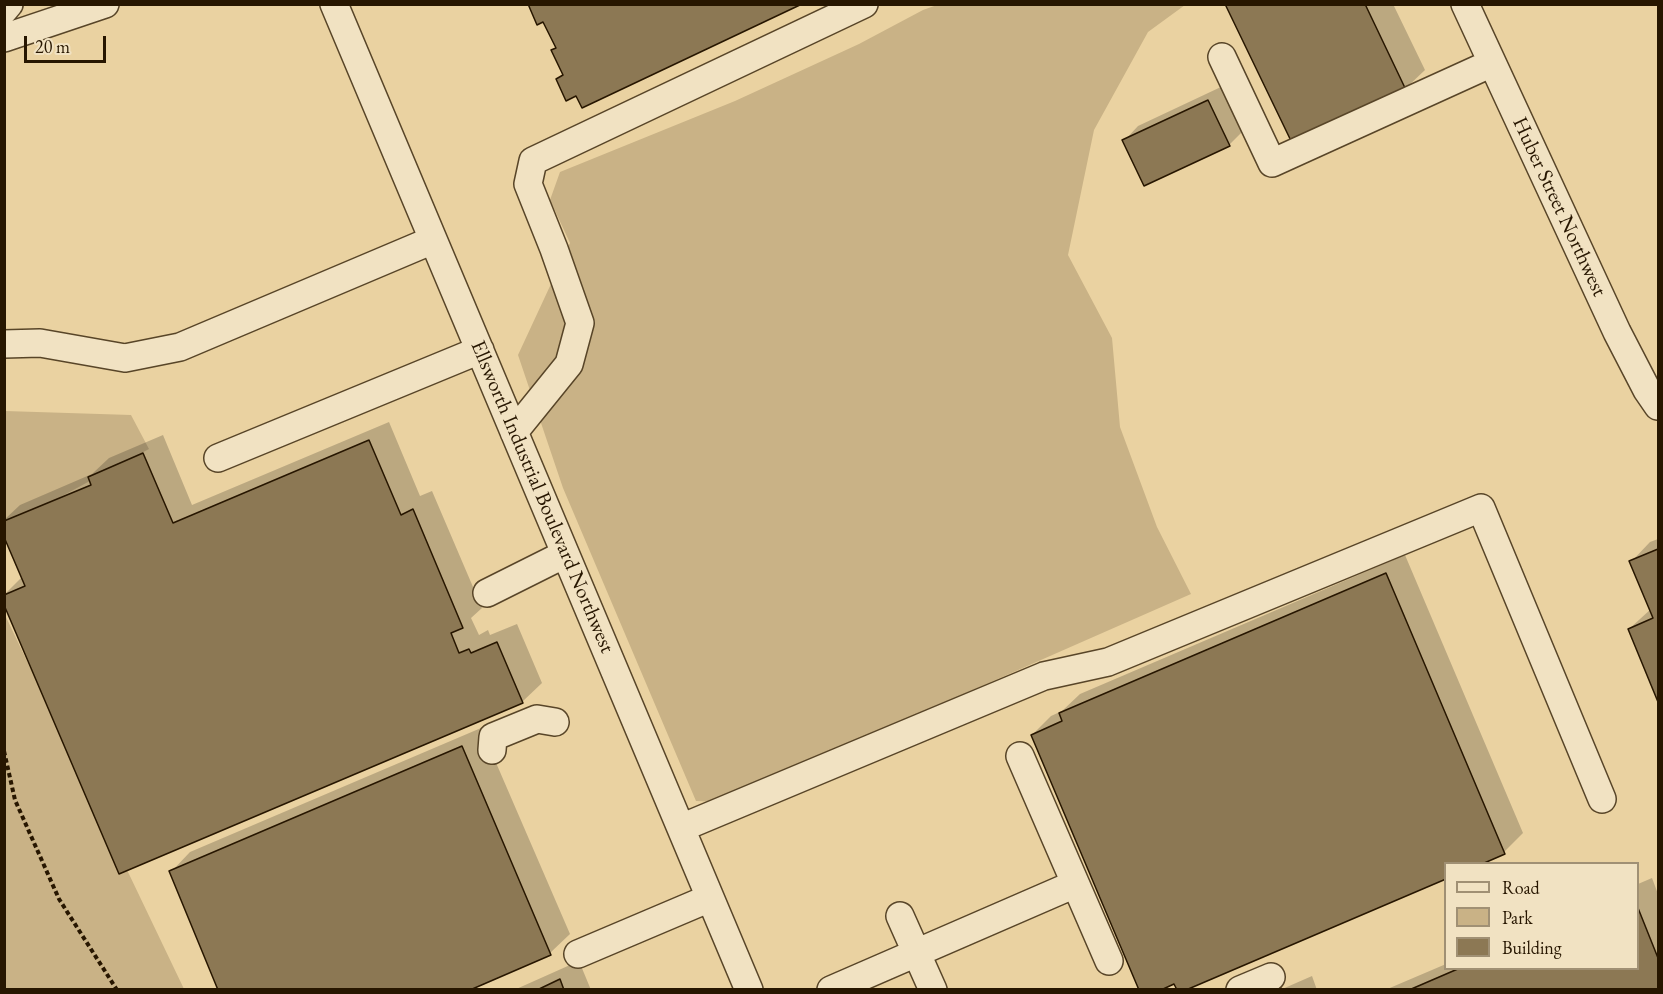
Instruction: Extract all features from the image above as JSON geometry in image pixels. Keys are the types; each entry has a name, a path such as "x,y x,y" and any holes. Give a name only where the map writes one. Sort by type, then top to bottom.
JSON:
{"street":[{"path":"4,10 9,4"},
{"path":"4,38 105,4"},
{"name":"Ellsworth Industrial Boulevard Northwest","path":"334,4 749,990"},
{"path":"514,432 569,364 580,323 528,184 533,161 864,4"},
{"name":"Huber Street Northwest","path":"1465,4 1617,332 1647,390 1659,406"},
{"path":"1222,57 1272,163 1492,63"},
{"path":"4,344 40,344 125,358 180,347 433,240"},
{"path":"218,458 480,350"},
{"path":"681,828 1044,676 1108,662 1481,508 1602,799"},
{"path":"487,593 566,554"},
{"path":"492,750 494,738 537,719 555,722"},
{"path":"1020,756 1109,961"},
{"path":"831,990 1075,884"},
{"path":"578,954 710,898"},
{"path":"900,916 933,990"},
{"path":"1240,990 1271,977"}],"path":[{"path":"4,751 15,800 59,899 117,990"}],"green space":[{"path":"937,5 1185,5 1148,32 1094,130 1068,255 1112,338 1120,427 1157,527 1191,594 718,802 696,801 563,488 518,355 570,243 550,200 560,172 735,101"},
{"path":"5,411 131,415 149,449 5,527"},
{"path":"5,615 184,989 5,989"}],"building":[{"path":"528,4 802,4 582,108 576,96 566,101 556,79 563,75 551,50 556,48 543,22 537,25"},
{"path":"1225,4 1365,4 1406,90 1293,145"},
{"path":"1208,100 1230,146 1144,186 1122,140"},
{"path":"369,440 401,515 413,509 463,628 451,633 459,653 469,649 471,653 497,642 523,703 119,874 4,605 4,595 25,586 4,537 4,521 91,485 88,477 143,453 173,523"},
{"path":"1658,549 1658,702 1628,629 1653,618 1629,561"},
{"path":"1386,573 1505,854 1487,862 1444,862 1444,880 1186,990 1177,990 1174,984 1161,990 1139,990 1031,735 1062,721 1059,713"},
{"path":"462,746 551,955 470,990 218,990 169,871"},
{"path":"1639,910 1658,958 1658,990 1409,990 1455,970 1639,970"},
{"path":"560,979 564,990 537,990"}]}
